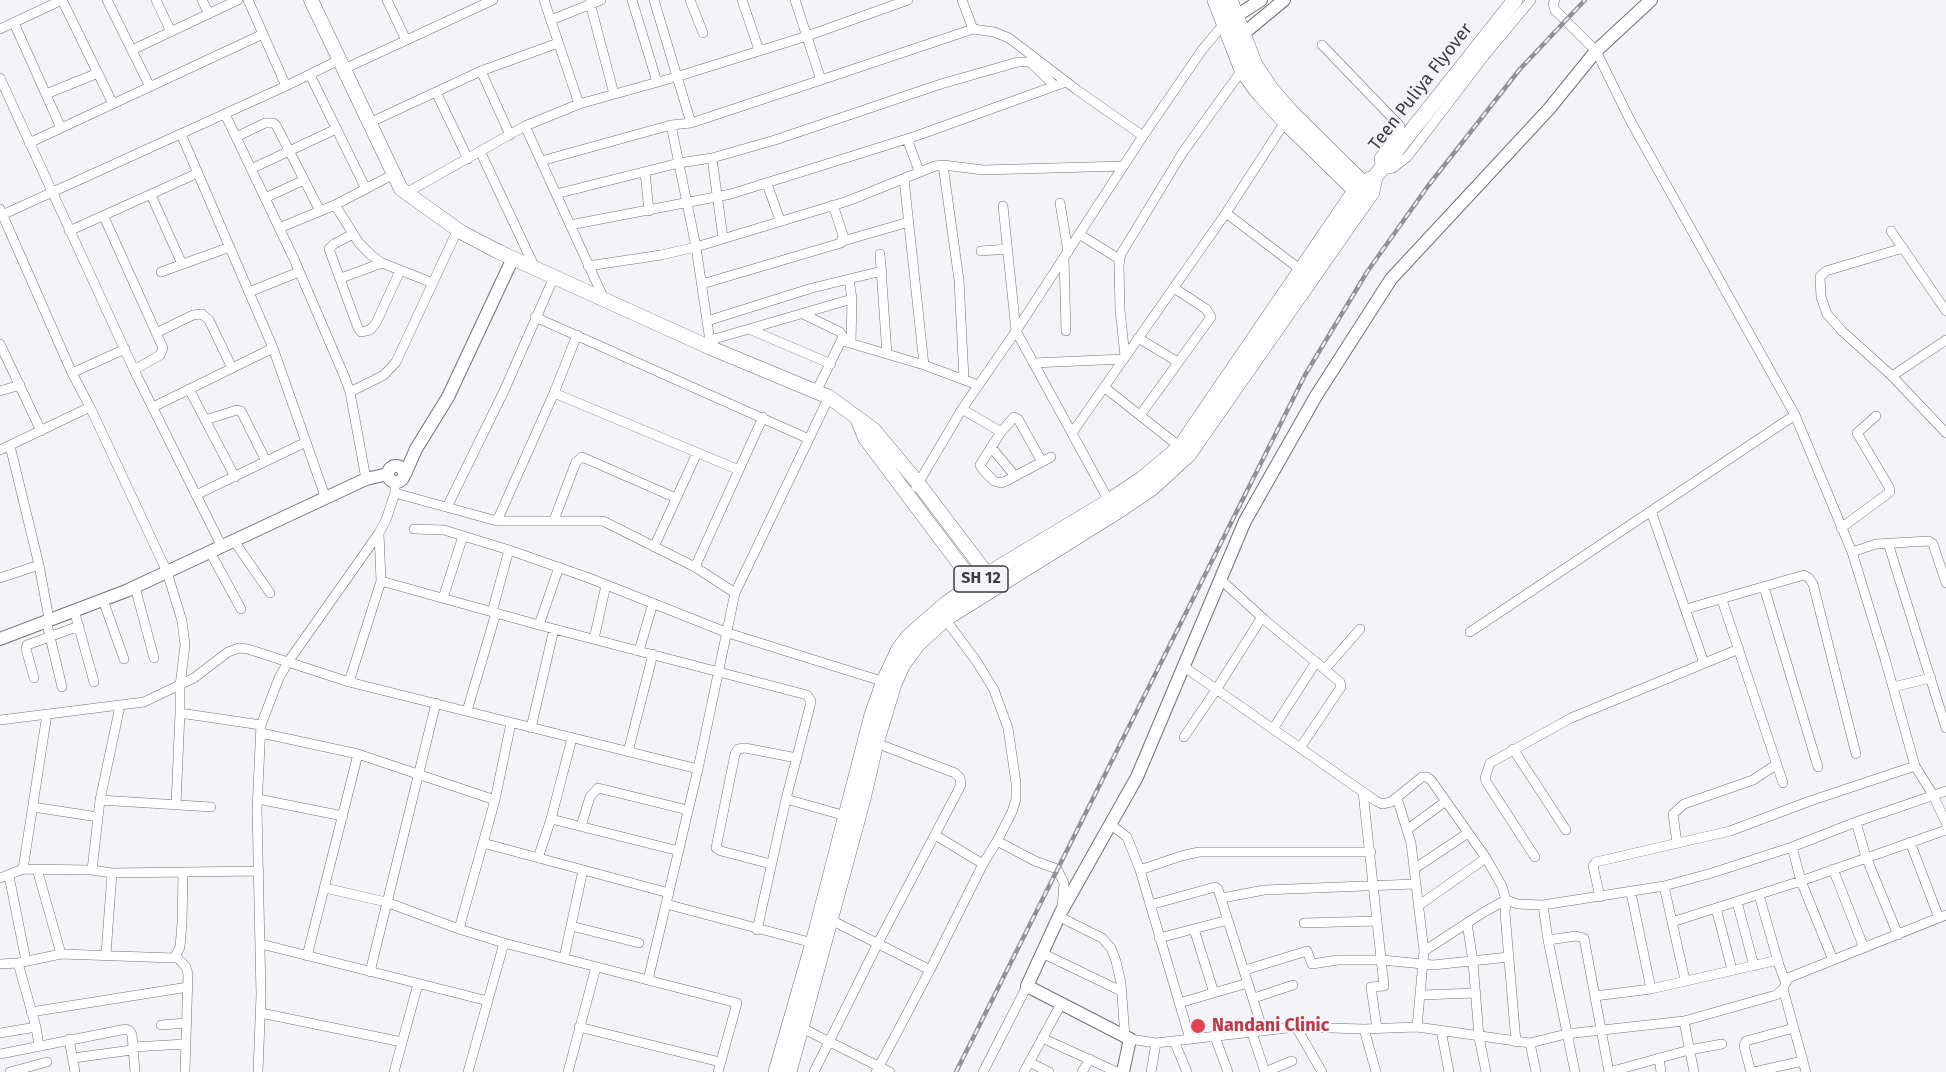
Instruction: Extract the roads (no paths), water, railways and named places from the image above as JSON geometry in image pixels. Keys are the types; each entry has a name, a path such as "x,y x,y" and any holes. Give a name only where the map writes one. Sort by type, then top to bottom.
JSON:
{"main road":[{"path":"311,0 400,189 458,230 513,258 823,395 856,417 874,430 918,483 985,585"},
{"path":"1215,0 1223,25 1237,39 1271,89 1291,112 1368,186"},
{"path":"1230,0 1236,16 1242,70 1257,91 1285,122 1368,186"},
{"name":"Teen Puliya Flyover","path":"1368,186 1515,0"},
{"name":"SH 12","path":"776,1072 813,943 869,724 889,683 918,644 985,585 1142,478 1180,447 1301,270 1368,186"},
{"name":"SH 12","path":"789,1072 863,799 896,655 908,637 947,603 985,585 1115,513 1152,488 1189,454 1368,186"},
{"path":"856,417 865,438 910,497 985,585"}],"street":[{"path":"0,30 62,0 113,104"},
{"path":"107,0 150,87"},
{"path":"156,0 171,32"},
{"path":"202,0 209,14"},
{"path":"132,50 238,0"},
{"path":"248,0 286,86"},
{"path":"387,0 406,40"},
{"path":"176,804 180,686 185,634 167,572 72,373 1,212 52,193 310,75 406,40 493,0"},
{"path":"544,0 579,104"},
{"path":"551,20 601,0"},
{"path":"632,0 657,82"},
{"path":"654,0 691,123"},
{"path":"690,0 703,33"},
{"path":"742,0 759,50"},
{"path":"795,0 821,80"},
{"path":"406,193 525,126 579,104 676,77 807,36 908,0"},
{"path":"962,0 973,29"},
{"path":"910,497 978,385 1202,50 1223,25 1261,0"},
{"path":"1237,39 1284,0"},
{"path":"1368,186 1407,157 1531,0"},
{"path":"1555,0 1553,4 1555,10 1596,51 1630,120 1795,415 1852,552 1915,766 1933,795 1946,823"},
{"path":"983,1072 1060,915 1137,777 1245,521 1316,396 1391,279 1549,109 1596,51 1651,0"},
{"path":"590,3 614,94"},
{"path":"14,23 61,128"},
{"path":"541,161 671,125 691,123 973,29 994,32 1009,38 1066,82 1143,136"},
{"path":"29,143 263,34"},
{"path":"369,123 481,70 558,43"},
{"path":"1322,45 1400,126 1399,132 1379,158 1368,186"},
{"path":"556,194 679,163 712,158 775,140 941,84 1018,62 1028,62 1055,86"},
{"path":"481,70 510,135"},
{"path":"1125,357 1120,310 1119,259 1183,152 1242,70"},
{"path":"46,94 98,73"},
{"path":"310,75 366,189"},
{"path":"0,78 134,370 222,547"},
{"path":"570,225 687,204 767,184 907,139 1066,82"},
{"path":"436,92 468,159"},
{"path":"225,114 299,272 350,392 366,479"},
{"path":"1072,433 1226,213 1285,122"},
{"path":"236,137 265,123 273,123 279,129 320,211"},
{"path":"671,125 696,247 711,344 749,329 852,299"},
{"path":"525,126 604,299"},
{"path":"251,169 336,129"},
{"path":"181,134 273,348 326,499"},
{"path":"907,139 919,171"},
{"path":"480,151 535,268"},
{"path":"712,158 723,238"},
{"path":"588,266 661,255 696,247 833,205 904,179 919,171 943,165 983,170 1123,166"},
{"path":"943,165 958,280 964,379"},
{"path":"645,172 649,211"},
{"path":"69,231 198,173"},
{"path":"279,228 335,205 394,174"},
{"path":"904,179 924,365"},
{"path":"265,198 304,180"},
{"path":"767,184 780,220"},
{"path":"151,195 182,264"},
{"path":"1060,203 1066,254 1066,331"},
{"path":"335,205 364,248 382,263 434,283"},
{"path":"833,205 843,241"},
{"path":"1003,206 1016,331 1109,501"},
{"path":"1226,213 1301,270"},
{"path":"104,217 163,348 162,353 134,370"},
{"path":"702,284 909,222"},
{"path":"350,392 378,379 390,369 400,355 458,230"},
{"path":"1891,231 1946,311"},
{"path":"353,234 329,249 358,328 363,332 370,330 376,323 400,271"},
{"path":"1079,234 1119,259"},
{"path":"160,272 230,247"},
{"path":"1903,248 1826,271 1820,278 1821,297 1827,314 1842,331 1892,376 1946,433"},
{"path":"981,251 1007,249"},
{"path":"880,254 887,354"},
{"path":"258,1072 261,1013 258,799 261,729 279,678 288,662 386,520 395,482 448,396 513,258"},
{"path":"341,278 382,263"},
{"path":"707,321 812,288 882,271"},
{"path":"249,292 299,272"},
{"path":"447,507 504,391 554,277"},
{"path":"648,980 698,770 735,593 809,439 831,364 847,342 852,299 849,279"},
{"path":"1141,414 1211,314 1174,288"},
{"path":"156,333 193,315 202,314 208,320 232,368"},
{"path":"803,314 840,332 847,342 924,365 978,385"},
{"path":"535,317 809,439"},
{"path":"749,329 831,364"},
{"path":"497,520 554,393 577,335"},
{"path":"1138,338 1178,362"},
{"path":"1892,376 1946,340"},
{"path":"0,344 41,431"},
{"path":"153,407 273,348"},
{"path":"72,373 125,349"},
{"path":"1033,363 1125,357"},
{"path":"0,391 20,385"},
{"path":"1104,387 1180,447"},
{"path":"189,389 235,477"},
{"path":"554,393 739,470"},
{"path":"0,450 90,407"},
{"path":"963,409 1001,432"},
{"path":"205,420 237,410 241,411 266,461"},
{"path":"1470,632 1795,415"},
{"path":"1841,528 1890,492 1857,433 1876,416"},
{"path":"695,567 763,417"},
{"path":"1042,462 1017,418 1012,417 981,462 983,470 998,483 1015,476 1042,462 1051,457"},
{"path":"196,495 306,442"},
{"path":"10,446 39,565 50,636 62,687"},
{"path":"991,447 1015,476"},
{"path":"654,547 697,453"},
{"path":"554,520 576,462 582,457 676,498"},
{"path":"0,639 135,587 366,479 395,482 447,507 497,520 603,521 695,567 735,593"},
{"path":"1651,511 1704,663"},
{"path":"414,529 444,530 509,550 728,630 889,683"},
{"path":"349,682 381,581 379,533"},
{"path":"443,598 463,536"},
{"path":"234,541 270,593"},
{"path":"1852,552 1876,544 1931,542 1946,583"},
{"path":"1888,543 1946,728"},
{"path":"467,711 509,550"},
{"path":"210,552 241,609"},
{"path":"0,578 39,565"},
{"path":"539,625 559,567"},
{"path":"1686,609 1804,576 1809,578 1813,584 1856,754"},
{"path":"1220,579 1262,618 1340,682 1341,687 1300,748"},
{"path":"381,581 554,629 804,693 809,697 810,706 786,799 757,930"},
{"path":"594,639 606,585"},
{"path":"135,587 154,658"},
{"path":"1764,587 1818,767"},
{"path":"103,600 124,659"},
{"path":"1722,600 1783,783"},
{"path":"639,651 653,603"},
{"path":"74,610 94,682"},
{"path":"1184,737 1262,618"},
{"path":"877,1069 930,970 982,864 1012,812 1016,799 1008,728 994,690 977,662 945,619"},
{"path":"34,678 26,647 28,644 79,626"},
{"path":"531,728 554,629"},
{"path":"1324,669 1360,629"},
{"path":"0,720 144,702 180,686 233,649 248,649 349,682 698,770"},
{"path":"1535,857 1487,783 1485,778 1490,763 1571,718 1738,649"},
{"path":"628,752 652,654"},
{"path":"1273,729 1316,662"},
{"path":"1184,666 1382,804 1397,798 1422,777 1427,777 1486,858 1502,886 1506,900 1505,913 1516,1042"},
{"path":"1893,687 1931,678"},
{"path":"370,972 436,703"},
{"path":"92,870 100,800 120,706"},
{"path":"23,869 47,714"},
{"path":"180,714 261,729 358,754 495,800"},
{"path":"459,929 495,800 511,723"},
{"path":"538,858 551,819 572,738"},
{"path":"814,1072 960,785 960,778 955,773 876,743"},
{"path":"771,864 716,848 735,754 738,749 745,748 797,758"},
{"path":"1513,750 1566,830"},
{"path":"307,956 358,754"},
{"path":"1677,843 1673,814 1684,804 1753,780 1777,764"},
{"path":"1600,897 1593,866 1596,862 1730,831 1915,766"},
{"path":"581,826 590,797 598,788 688,810"},
{"path":"1424,951 1506,900 1518,904 1543,905 1664,886 1792,847 1946,791"},
{"path":"1363,792 1384,986 1371,987 1377,1029"},
{"path":"1397,798 1408,829 1424,951 1418,1027"},
{"path":"258,799 343,816"},
{"path":"786,799 846,816"},
{"path":"100,800 210,807"},
{"path":"1408,829 1446,801"},
{"path":"33,807 98,817"},
{"path":"551,819 679,851"},
{"path":"1856,822 1866,857 1898,935"},
{"path":"1110,824 1124,834 1140,870 1190,1039"},
{"path":"1672,922 1801,881 1946,830"},
{"path":"1414,869 1468,833"},
{"path":"935,835 982,864"},
{"path":"997,841 1035,861 1057,869 1064,883 1060,915"},
{"path":"1027,986 1130,1038 1154,1042 1296,1027 1377,1029 1418,1027 1530,1043 1566,1034 1684,1021 1776,995 1788,978 1942,917 1910,842"},
{"path":"483,843 669,892"},
{"path":"1792,847 1801,881 1833,960"},
{"path":"1140,870 1199,852 1371,852"},
{"path":"1418,906 1486,858"},
{"path":"39,1046 4,877 23,869 92,870 112,873 259,871"},
{"path":"37,869 61,954"},
{"path":"1833,869 1864,948"},
{"path":"564,958 583,870"},
{"path":"106,954 112,873"},
{"path":"0,964 61,954 106,954 169,959 176,956 180,947 182,924 183,873"},
{"path":"1222,898 1264,890 1414,884"},
{"path":"1664,886 1685,980"},
{"path":"1150,905 1215,887 1218,889 1263,1031"},
{"path":"325,888 386,903 504,943 737,1003 719,1067 579,1027"},
{"path":"1631,893 1650,989"},
{"path":"1759,895 1806,1072"},
{"path":"1737,902 1754,966"},
{"path":"666,904 813,943"},
{"path":"1543,905 1575,1072"},
{"path":"1716,909 1732,970"},
{"path":"1060,915 1102,938 1111,948 1116,961 1130,1038 1123,1072"},
{"path":"831,920 930,970"},
{"path":"1159,938 1228,920"},
{"path":"1304,923 1377,921"},
{"path":"1467,923 1473,962 1479,1037 1486,1072"},
{"path":"571,926 639,944"},
{"path":"1194,929 1214,993"},
{"path":"1548,940 1576,936 1584,938 1609,1072 1689,1050 1722,1044"},
{"path":"468,1072 504,943"},
{"path":"261,945 488,1001"},
{"path":"1245,970 1307,951 1312,964 1338,960 1382,960 1433,965 1509,957"},
{"path":"1042,953 1121,991"},
{"path":"176,956 188,970 185,1072"},
{"path":"1595,996 1650,989 1778,960"},
{"path":"568,1072 596,967"},
{"path":"1179,1003 1248,983"},
{"path":"394,1072 418,984"},
{"path":"1254,998 1293,985"},
{"path":"31,1012 188,987"},
{"path":"1420,995 1476,993"},
{"path":"1024,1072 1061,1004"},
{"path":"261,1013 402,1042"},
{"path":"1684,1021 1694,1072"},
{"path":"161,1025 186,1023"},
{"path":"0,1033 36,1027"},
{"path":"1296,1027 1322,1072"},
{"path":"802,1028 877,1069 890,1072"},
{"path":"1794,1028 1746,1041 1744,1046 1753,1072 1803,1061"},
{"path":"0,1054 126,1029 131,1032 135,1072"},
{"path":"1364,1029 1377,1072"},
{"path":"1441,1030 1449,1072"},
{"path":"1252,1033 1265,1072 1292,1061"},
{"path":"1215,1037 1228,1072"},
{"path":"1042,1038 1117,1072"},
{"path":"69,1039 75,1072"},
{"path":"1174,1041 1187,1072"},
{"path":"1150,1072 1154,1042"},
{"path":"1530,1043 1536,1072"},
{"path":"73,1058 186,1044"},
{"path":"1659,1058 1661,1072"},
{"path":"1082,1072 1090,1059"},
{"path":"10,1072 47,1062"},
{"path":"1029,1062 1049,1072"}],"railway":[{"path":"956,1072 1305,375 1367,272 1428,186 1520,69 1585,0"}],"place":[{"name":"Nandani Clinic","path":"1198,1026"}]}
